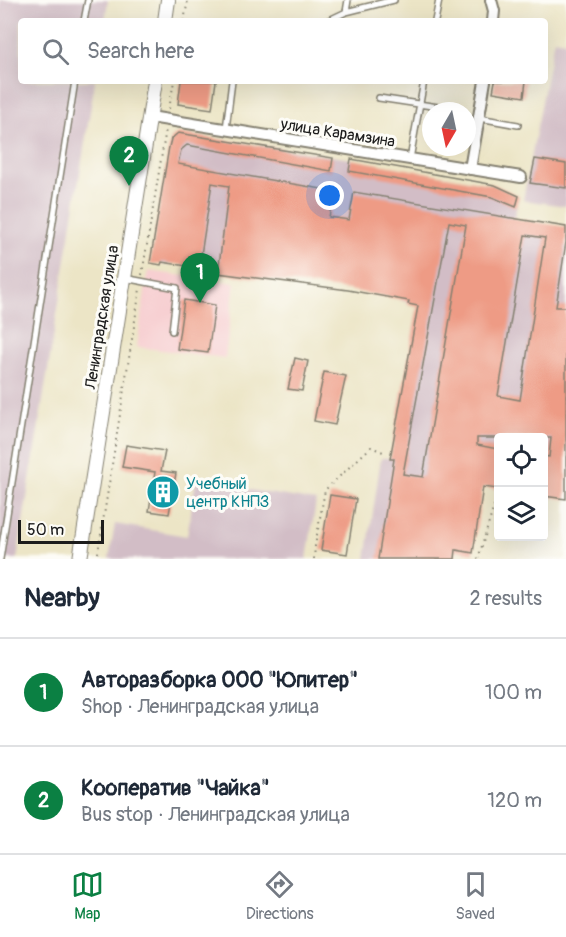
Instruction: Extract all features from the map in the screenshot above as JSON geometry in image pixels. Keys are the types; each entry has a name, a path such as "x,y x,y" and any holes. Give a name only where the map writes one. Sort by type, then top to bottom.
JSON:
{"main road":[{"path":"165,18 168,0"},
{"name":"Ленинградская улица","path":"80,559 155,84"}],"street":[{"path":"491,0 493,18"},
{"path":"470,169 484,84"},
{"name":"улица Карамзина","path":"150,117 521,177"}],"lane":[{"path":"85,18 88,0"},
{"path":"346,12 348,0"},
{"path":"333,18 346,12 394,0"},
{"path":"436,18 439,0"},
{"path":"0,559 75,84"},
{"path":"226,129 232,84"},
{"path":"410,159 423,84"},
{"path":"380,98 420,104"},
{"path":"479,118 518,125"},
{"path":"124,278 177,288 171,331"}],"path":[{"path":"185,18 188,0"},
{"path":"97,559 173,84"},
{"path":"314,559 325,490 371,447 383,452"},
{"path":"478,559 494,506"}],"shaded area":[{"path":"0,0 108,0 105,18 18,18 18,84 95,84 17,559 0,559"},
{"path":"554,39 566,41 566,206 523,200 545,84 548,84 548,70"},
{"path":"178,133 351,159 495,185 519,196 514,219 566,227 566,499 548,497 548,433 494,433 494,488 472,485 466,474 455,559 366,559 381,458 390,458 418,306 395,298 332,287 218,273 177,264 150,263 171,139"},
{"path":"148,271 235,283 225,358 137,347"},
{"path":"196,481 316,501 307,559 109,559 115,524 187,536"}],"building":[{"path":"181,84 216,84 212,109 178,104"},
{"path":"494,84 526,84 524,97 493,92"},
{"path":"178,133 333,158 331,171 187,145 181,150 178,164 334,191 329,217 349,220 354,192 566,227 566,242 556,307 566,307 566,499 548,497 548,457 551,438 548,438 548,433 494,433 494,438 477,438 477,445 494,448 494,488 483,487 473,553 456,550 455,559 378,559 394,459 390,459 418,306 408,304 409,301 348,290 218,273 229,186 212,183 199,268 162,262 161,265 150,263 171,139","holes":["449,222 466,225 423,477 403,474","525,235 545,238 520,400 498,396"]},
{"path":"351,159 495,185 519,196 516,207 492,197 349,171"},
{"path":"535,159 566,164 566,188 530,183"},
{"path":"184,300 215,305 208,353 177,349"},
{"path":"295,358 308,361 302,391 288,389"},
{"path":"324,372 346,376 335,425 314,421"},
{"name":"Учебный центр КНПЗ","path":"126,445 165,451 161,471 176,473 169,514 149,511 155,472 122,467"},
{"path":"330,495 356,499 347,554 321,550"}],"place":[{"name":"Кооператив \"Чайка\"","path":"129,186"},
{"name":"Авторазборка ООО \"Юпитер\"","path":"200,303"},
{"name":"Учебный центр КНПЗ","path":"163,492"}]}
